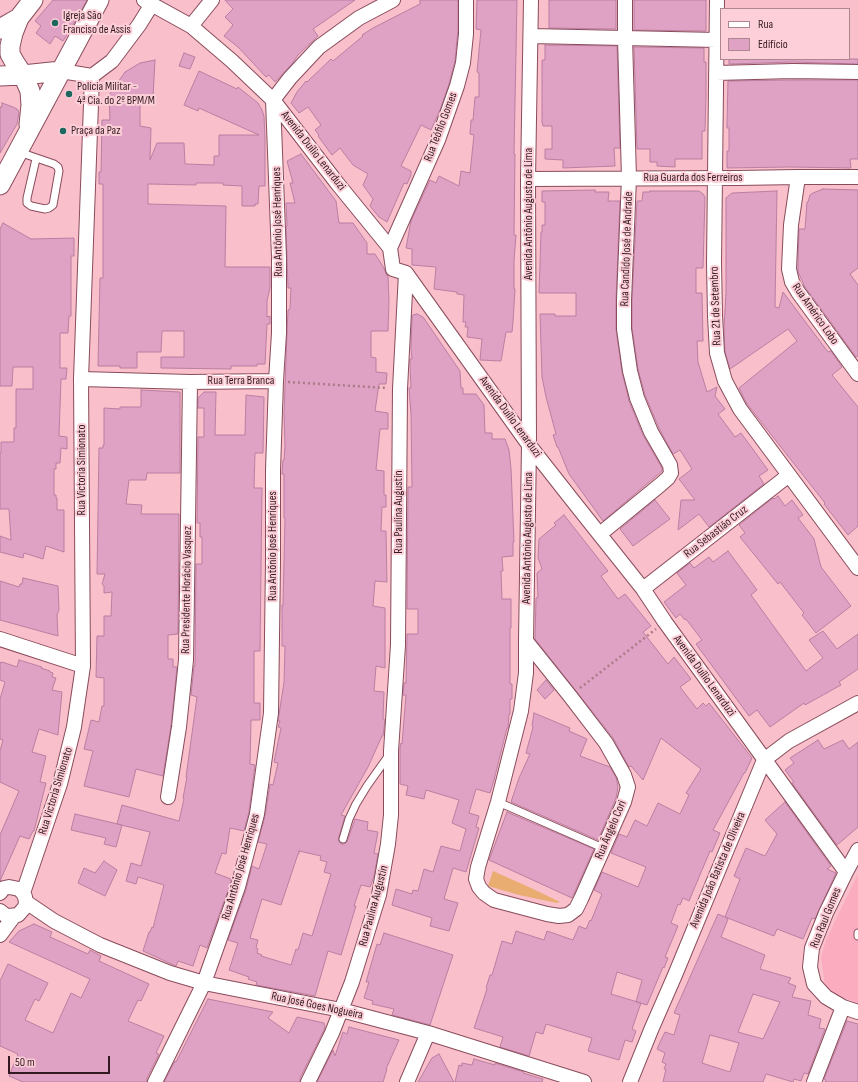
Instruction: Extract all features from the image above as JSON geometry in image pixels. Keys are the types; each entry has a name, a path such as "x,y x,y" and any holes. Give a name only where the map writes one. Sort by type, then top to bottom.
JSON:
{"main road":[{"path":"28,132 31,105 30,91 23,75 10,54 10,46 19,18 33,0"},
{"path":"0,184 99,0"},
{"path":"0,29 19,18"},
{"path":"0,76 61,71"}],"street":[{"path":"191,26 212,0"},
{"path":"273,100 290,78 319,47 359,18 393,0"},
{"name":"Rua Teófilo Gomes","path":"390,248 438,140 457,86 463,63 466,34 466,0"},
{"name":"Avenida Antônio Augusto de Lima","path":"476,878 498,802 521,711 526,673 529,444 528,179 531,0"},
{"name":"Rua Candido José de Andrade","path":"600,534 660,485 671,473 670,465 651,432 637,398 630,371 624,329 630,178 625,0"},
{"name":"Rua 21 de Setembro","path":"717,0 715,178 715,316 717,353 725,381 740,409 858,568"},
{"path":"61,71 92,76 112,61 139,25 148,2"},
{"name":"Avenida Duílio Lenarduzi","path":"148,2 191,26 232,61 273,100 337,183 390,248 394,269 406,273 529,444 643,589 665,622 846,872"},
{"path":"531,36 717,40"},
{"path":"716,73 793,71 858,72"},
{"name":"Rua Victoria Simionato","path":"34,858 66,763 74,728 83,666 81,379 92,76"},
{"name":"Rua Antônio José Henriques","path":"155,1082 204,983 238,887 257,814 272,713 273,470 279,333 279,257 273,100"},
{"name":"Rua Américo Lobo","path":"798,177 791,225 789,269 792,282 858,374"},
{"name":"Rua Guarda dos Ferreiros","path":"528,179 858,178"},
{"name":"Rua Paulina Augustin","path":"308,1082 332,1033 352,982 379,895 388,844 391,815 391,751 398,645 400,389 406,273"},
{"name":"Rua Terra Branca","path":"81,379 190,382 276,381"},
{"name":"Rua Presidente Horácio Vasquez","path":"168,797 179,727 186,660 190,382"},
{"name":"Rua Sebastião Cruz","path":"643,589 789,475"},
{"path":"0,639 83,666"},
{"name":"Rua Ângelo Cori","path":"476,878 479,887 484,893 494,900 548,914 559,916 568,915 576,909 624,802 628,787 624,775 606,743 526,641"},
{"path":"764,760 789,741 858,702"},
{"name":"Avenida João Batista de Oliveira","path":"630,1082 764,760"},
{"name":"Rua Raul Gomes","path":"858,850 826,913 812,948 810,967 814,984 826,997 843,1007 858,1012"},
{"path":"3,889 34,858"},
{"path":"0,935 16,915 25,907 24,897 34,858"},
{"name":"Rua José Goes Nogueira","path":"3,889 14,888 54,921 100,945 170,973 204,983 341,1010 428,1033 584,1082"},
{"name":"Rua José Goes Nogueira","path":"0,911 5,915 16,915 54,921"},
{"path":"814,1082 843,1007"},
{"path":"407,1082 428,1033"}],"lane":[{"path":"17,152 36,158 54,164 58,168 59,171 53,204 49,208 45,209 31,206 27,202 36,158"},
{"path":"343,839 349,819 356,804 391,751"},
{"path":"498,802 603,848"}],"path":[{"name":"Rua Terra Branca","path":"276,381 400,389"},
{"path":"570,696 665,622"}],"shaded area":[{"path":"493,871 560,902 557,903 519,895 488,886"},
{"path":"858,874 858,1003 837,995 825,985 821,958 826,940"}],"building":[{"name":"Igreja São Franciso de Assis","path":"53,0 87,0 63,41 55,36 50,44 36,33 41,26 35,21"},
{"path":"225,0 355,0 313,29 318,36 298,55 292,64 275,82 269,75 266,77 238,47 224,36 233,25 225,17 233,9"},
{"path":"420,0 458,0 458,29 455,61 440,110 431,130 421,125 401,166 411,171 411,175 407,184 404,183 387,222 379,217 370,206 373,199 363,185 368,174 353,165 340,148 332,155 315,130 321,125 308,107 299,113 291,103 297,92 306,81 307,82 331,59 333,61 363,36 362,35 373,28 420,4"},
{"path":"477,0 517,0 514,154 514,235 516,235 514,261 515,289 512,332 506,332 501,361 480,360 482,339 467,337 468,327 465,327 466,322 463,322 464,295 457,294 457,292 434,289 436,267 412,265 412,249 406,248 411,221 430,180 436,183 439,176 459,186 461,171 470,173 474,135 470,134 471,120 473,120 475,97 479,97 479,73 477,72 481,30 476,29"},
{"path":"549,0 616,0 616,29 549,28"},
{"path":"634,0 706,0 706,31 634,30"},
{"path":"545,45 617,46 620,148 614,148 615,166 563,168 563,160 545,159 545,149 552,149 552,126 543,126 542,122 542,60 545,60"},
{"path":"634,47 704,48 704,62 706,62 706,95 705,131 702,131 702,159 675,159 675,167 657,166 657,162 650,162 650,149 637,149"},
{"path":"184,53 195,57 190,69 179,66"},
{"path":"858,59 858,64 793,62 729,64 729,60"},
{"path":"155,60 153,98 140,98 140,126 151,128 150,160 157,143 184,143 185,164 214,165 214,156 219,156 219,135 259,135 199,108 198,111 184,105 199,71 237,89 238,87 258,103 262,110 264,116 265,138 265,186 259,186 258,204 255,204 255,206 242,206 242,186 223,185 223,183 196,183 196,185 148,184 148,204 226,206 225,267 270,267 270,288 267,301 267,317 270,316 270,324 267,324 265,364 257,364 257,366 231,366 231,369 161,368 161,357 184,357 184,331 162,331 161,352 137,352 137,368 98,366 100,278 103,278 103,184 99,184 99,172 101,172 102,120 110,120 109,95 125,72 140,63"},
{"path":"858,80 858,159 850,159 851,168 727,168 727,151 729,151 729,128 727,128 728,81"},
{"path":"2,103 17,109 19,112 17,124 0,153 0,107 2,107"},
{"path":"301,154 336,201 339,223 353,223 367,243 367,254 375,254 388,276 389,301 388,331 371,331 371,357 376,358 376,372 387,373 386,384 379,384 375,411 388,413 388,429 380,429 376,470 384,471 384,495 386,495 386,507 382,507 381,531 386,531 387,582 375,581 373,606 385,608 385,668 376,666 374,691 384,692 383,719 385,720 383,736 368,767 341,815 345,816 338,840 341,844 347,842 355,819 368,822 367,830 378,832 374,853 378,854 374,876 370,887 361,885 341,955 328,951 315,996 256,985 257,982 248,979 249,977 229,970 238,943 228,940 246,890 252,866 259,869 267,844 258,842 265,816 270,784 273,785 278,763 274,762 281,728 278,727 280,721 278,721 284,682 285,646 282,646 285,518 284,474 282,474 285,446 284,413 288,310 290,309 291,288 288,288 286,203 295,203 290,183 293,183 287,161","holes":["299,851 321,856 320,860 327,862 324,872 331,874 312,936 303,933 298,950 296,949 291,965 261,956 262,955 257,953 258,949 256,948 258,940 250,938 262,899 281,905"]},
{"path":"823,189 858,190 858,268 850,274 858,285 858,356 856,357 805,287 798,272 799,229 805,229 807,202 810,195"},
{"path":"595,190 595,192 609,192 608,201 620,201 616,329 622,372 629,401 643,435 662,468 662,471 603,521 569,474 557,447 553,435 556,434 542,377 540,314 576,316 576,293 539,293 541,232 542,225 545,225 545,202 542,202 542,191"},
{"path":"699,191 705,197 703,268 696,268 696,293 702,293 703,341 697,341 698,362 707,392 717,387 715,396 725,409 718,414 735,437 741,433 768,470 759,476 764,484 709,527 699,514 678,530 681,500 695,500 679,479 692,469 680,450 673,454 659,428 645,395 638,369 632,328 637,201 642,201 643,192"},
{"path":"777,191 775,307 779,308 783,292 828,352 831,351 842,367 832,375 858,407 858,526 848,535 824,504 825,503 747,404 739,388 797,341 788,329 730,369 725,352 726,198 732,193"},
{"path":"3,223 31,239 74,238 74,256 71,256 71,316 69,316 68,333 60,333 60,368 67,368 66,379 61,379 59,436 67,437 67,449 61,448 60,463 56,463 56,469 54,469 54,495 56,495 57,498 57,510 64,510 64,552 46,546 43,559 24,553 23,558 0,552 0,536 11,540 9,509 0,509 1,442 14,442 14,428 16,428 16,389 33,389 33,367 13,367 12,386 0,386 0,229"},
{"path":"417,314 423,317 460,371 461,388 463,388 463,394 476,394 484,405 485,433 492,433 492,439 505,439 509,450 511,468 514,542 513,556 502,557 503,571 501,571 502,599 511,599 510,684 512,684 512,699 510,699 510,714 508,728 490,793 476,789 469,813 479,816 476,827 479,828 466,872 453,868 444,899 458,903 449,931 430,926 432,918 392,905 396,889 412,894 413,890 418,891 424,869 433,872 441,846 460,851 466,829 452,823 459,800 426,790 424,799 406,795 408,786 400,784 400,748 401,743 402,744 406,695 403,695 403,693 404,683 406,683 407,634 418,634 418,609 407,609 408,487 412,487 411,414 409,388 411,388 410,359 412,359 412,316"},
{"path":"141,390 180,392 180,473 147,473 146,480 129,480 126,504 142,505 141,514 179,514 178,634 168,635 168,659 173,659 173,667 177,667 171,726 163,776 136,769 129,797 84,786 93,751 84,749 91,720 99,722 102,706 104,706 104,678 96,677 97,636 104,636 104,616 111,616 112,592 104,593 104,586 102,584 105,574 97,574 99,448 103,448 104,445 104,408 120,409 120,407 141,407"},
{"path":"204,392 216,392 215,435 245,435 246,395 264,397 263,453 255,453 254,488 262,488 260,651 254,651 254,703 260,703 260,720 251,720 250,764 255,765 249,812 244,831 230,828 226,854 222,853 215,873 231,879 230,885 207,948 200,945 193,966 178,961 176,966 143,951 149,932 152,927 153,928 164,885 138,877 136,884 126,881 131,863 141,866 150,832 117,824 122,805 179,821 184,799 197,697 191,695 195,666 196,564 202,564 202,537 200,537 200,523 197,523 198,437 204,437 204,408 198,408 198,398"},
{"path":"778,496 785,506 792,500 803,515 798,518 814,539 821,567 851,606 816,633 802,615 804,613 780,582 778,584 740,537 745,533 739,525 773,498 774,499"},
{"path":"655,500 670,519 633,546 620,529"},
{"path":"564,515 608,571 601,576 618,599 625,594 651,626 643,632 668,664 674,657 691,679 680,687 697,709 703,703 706,706 709,703 752,758 713,830 720,833 712,852 710,851 689,901 683,898 680,905 678,904 671,923 678,926 665,957 668,958 647,1005 641,1003 632,1029 636,1031 632,1042 625,1040 619,1060 588,1051 592,1038 546,1024 543,1034 536,1032 529,1056 500,1047 503,1037 474,1028 502,941 512,944 516,931 544,940 547,931 573,940 579,926 586,929 590,920 591,921 602,894 594,890 602,872 638,887 646,867 611,853 619,834 627,837 635,820 647,826 658,803 680,814 689,795 686,793 701,769 661,738 643,780 631,766 629,767 613,738 535,639 536,598 538,597 537,573 542,569 538,558 539,539 556,525 554,523","holes":["617,972 642,980 636,1002 611,994"]},
{"path":"728,551 757,590 751,595 806,671 823,658 809,640 823,631 837,649 858,634 858,669 839,682 841,685 805,705 804,703 770,727 757,710 749,716 696,644 702,640 686,619 685,620 680,614 676,618 664,602 686,585 677,573 690,563 694,568 709,557 713,562"},
{"path":"23,578 58,586 58,636 0,620 0,581 19,587 20,584 22,584"},
{"path":"19,660 42,667 41,668 53,673 52,677 56,678 52,690 62,692 58,735 39,729 32,752 46,756 40,782 46,783 34,831 29,839 20,836 0,881 0,835 19,791 0,782 0,751 3,740 0,739 0,699 5,682 0,680 0,662 17,667"},
{"path":"546,680 554,690 545,699 537,690"},
{"path":"534,713 570,728 569,731 587,739 580,756 610,767 616,777 618,787 616,798 598,840 511,802 519,778 530,754 526,753 533,727"},
{"path":"818,740 824,749 843,740 849,749 858,742 858,827 837,845 792,783 794,782 785,770 794,763 790,758"},
{"path":"785,802 831,866 827,869 836,873 815,919 812,918 803,939 777,929 774,936 725,917 740,879 734,876 746,848 765,856 777,834 765,820"},
{"path":"507,812 594,849 572,898 489,860"},
{"path":"75,814 122,825 116,847 104,844 106,838 71,830"},
{"path":"104,861 117,870 105,896 78,883 84,868 95,873"},
{"path":"718,914 728,919 721,937 765,955 760,969 791,978 788,983 796,986 792,997 811,1001 808,1015 821,1019 819,1028 825,1029 808,1074 804,1073 801,1081 794,1079 793,1082 766,1074 763,1082 663,1082 666,1064 662,1062 665,1053 657,1049 665,1032 674,1035 680,1015 674,1013","holes":["753,994 780,1002 763,1039 738,1032","710,1035 739,1043 730,1072 702,1063"]},
{"path":"34,924 52,932 50,937 88,954 90,950 101,956 99,961 149,984 141,1001 138,1000 128,1021 164,1036 156,1053 159,1054 147,1078 147,1082 23,1082 9,1076 18,1054 0,1046 0,981 8,964 48,983 39,1001 35,999 25,1020 53,1033 71,993 81,998 90,979 9,942 19,931"},
{"path":"384,933 453,955 430,1025 392,1015 394,1009 372,1004 373,1001 364,998 369,982 366,982 377,944 380,945"},
{"path":"208,999 273,1012 268,1018 289,1033 297,1017 324,1023 324,1030 300,1078 300,1082 164,1082 175,1061 176,1062"},
{"path":"847,1021 858,1024 858,1082 825,1082 826,1080 824,1079"},
{"path":"349,1027 399,1040 386,1069 383,1082 317,1082 333,1050 335,1056 343,1032 347,1034"},
{"path":"439,1054 454,1082 418,1082 432,1058"},
{"path":"474,1059 495,1065 495,1063 543,1079 542,1082 455,1082 459,1065 462,1066 462,1063 472,1065"}],"place":[{"name":"Igreja São Franciso de Assis","path":"55,23"},
{"name":"Polícia Militar - 4ª Cia. do 2º BPM/M","path":"69,94"},
{"name":"Praça da Paz","path":"63,131"}]}
